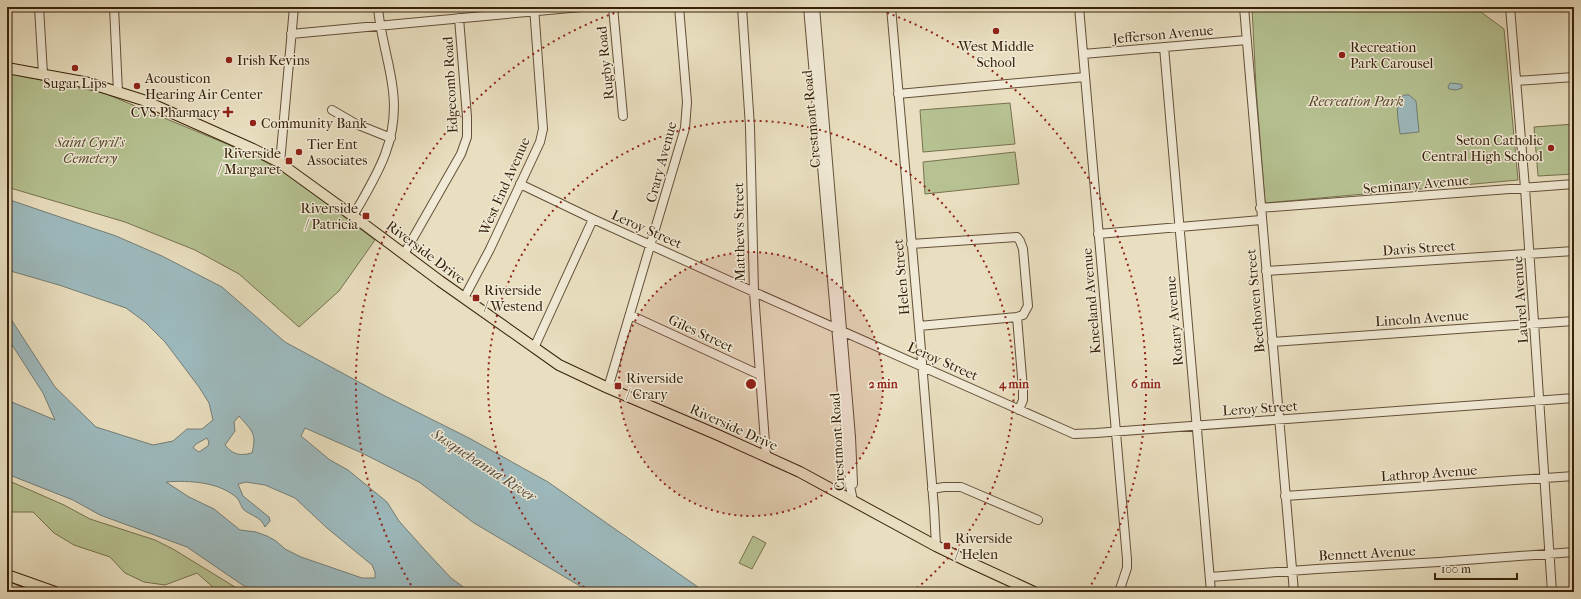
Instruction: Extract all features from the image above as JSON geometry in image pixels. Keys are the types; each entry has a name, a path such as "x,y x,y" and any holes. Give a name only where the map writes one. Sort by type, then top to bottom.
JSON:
{"main road":[{"name":"Riverside Drive","path":"7,68 88,83 143,100 253,149 280,163 464,298 559,365 800,472 936,546 1034,592"},
{"path":"7,575 55,592"},
{"path":"7,587 20,592"}],"street":[{"path":"39,7 43,74"},
{"path":"114,7 118,92"},
{"path":"280,163 294,7"},
{"path":"354,216 383,162 391,138 394,108 393,91 379,26 378,7"},
{"path":"291,34 459,18 534,9 581,7"},
{"name":"Rugby Road","path":"613,7 623,116"},
{"name":"Crary Avenue","path":"608,388 685,128 687,102 679,7"},
{"name":"Matthews Street","path":"742,7 750,127 754,292 766,456"},
{"name":"Crestmont Road","path":"808,7 817,74 846,416 847,471 853,500"},
{"name":"Crestmont Road","path":"815,7 817,74"},
{"name":"Helen Street","path":"891,7 919,326 936,546"},
{"name":"Kneeland Avenue","path":"1079,7 1127,559 1127,568 1119,592"},
{"name":"Beethoven Street","path":"1244,7 1278,420 1294,592"},
{"name":"Laurel Avenue","path":"1510,7 1530,254 1552,592"},
{"name":"West End Avenue","path":"464,298 490,249 540,142 543,129 534,9"},
{"name":"Edgecomb Road","path":"404,254 461,154 466,138 467,117 459,18"},
{"name":"Jefferson Avenue","path":"1083,54 1247,40"},
{"name":"Rotary Avenue","path":"1164,47 1211,592"},
{"path":"898,94 1085,77"},
{"path":"1516,81 1574,77"},
{"path":"332,110 356,124 391,138"},
{"name":"Leroy Street","path":"520,184 754,292 1074,434 1574,398"},
{"name":"Seminary Avenue","path":"1260,208 1574,184"},
{"path":"534,348 593,219"},
{"path":"1098,234 1261,220"},
{"path":"911,244 1017,237 1019,238 1024,249 1028,306 1024,315 1017,317 919,326"},
{"name":"Davis Street","path":"1266,271 1574,251"},
{"name":"Giles Street","path":"630,315 760,375"},
{"path":"1017,317 1024,389 1023,400 1019,410"},
{"name":"Lincoln Avenue","path":"1272,342 1574,321"},
{"name":"Lathrop Avenue","path":"1285,496 1574,476"},
{"path":"932,489 961,487 1038,520"},
{"name":"Bennett Avenue","path":"1210,577 1574,552"}],"green space":[{"name":"Recreation Park","path":"1252,7 1474,7 1504,29 1518,180 1265,203 1256,87"},
{"name":"Saint Cyril's Cemetery","path":"7,73 104,93 251,154 289,175 375,240 339,291 299,327 239,274 195,250 125,222 7,187"},
{"path":"1010,103 1015,144 923,152 920,110"},
{"name":"Seton Catholic Central High School","path":"1574,124 1574,174 1538,176 1534,127"},
{"path":"1015,152 1019,184 925,194 923,162"},
{"path":"7,480 64,505 90,519 155,540 173,549 243,592 216,592 215,589 197,573 165,585 144,582 125,573 110,557 74,545 54,533 33,512 7,512"},
{"path":"753,536 766,543 752,569 739,563"}],"water":[{"path":"1450,83 1460,84 1462,85 1462,88 1456,90 1449,89 1448,87"},
{"path":"1404,95 1409,95 1416,101 1419,132 1400,134 1398,108 1401,98"},
{"name":"Susquehanna River","path":"7,199 116,236 162,256 222,287 285,342 381,394 469,438 548,482 705,592 590,592 474,523 419,482 362,453 305,428 301,436 330,460 348,470 387,502 399,521 424,549 451,578 470,592 256,592 241,584 187,547 100,515 73,500 7,474 7,400 55,420 43,393 7,337 7,313 55,387 96,427 153,445 173,441 187,429 202,429 213,420 209,403 199,387 165,342 145,322 126,308 59,285 7,270","holes":["239,416 254,436 252,453 237,454 225,445 235,431 234,422","207,438 209,442 208,446 199,452 193,448 196,444","185,481 204,483 223,489 238,499 244,510 259,519 265,527 270,521 269,517 243,496 238,484 246,482 265,485 295,498 327,528 372,565 375,572 375,578 362,578 301,557 285,549 276,541 267,536 256,532 240,530 214,509 189,497 166,482"]}],"place":[{"name":"West Middle School","path":"996,31"},
{"name":"Recreation Park Carousel","path":"1342,55"},
{"name":"Irish Kevins","path":"229,60"},
{"name":"Sugar Lips","path":"75,68"},
{"name":"Acousticon Hearing Air Center","path":"137,86"},
{"name":"CVS Pharmacy","path":"228,112"},
{"name":"Community Bank","path":"253,123"},
{"name":"Seton Catholic Central High School","path":"1551,148"},
{"name":"Tier Ent Associates","path":"299,152"},
{"name":"Riverside / Margaret","path":"289,161"},
{"name":"Riverside / Patricia","path":"366,216"},
{"name":"Riverside / Westend","path":"476,298"},
{"name":"Riverside / Crary","path":"618,386"},
{"name":"Riverside / Helen","path":"947,546"}]}
